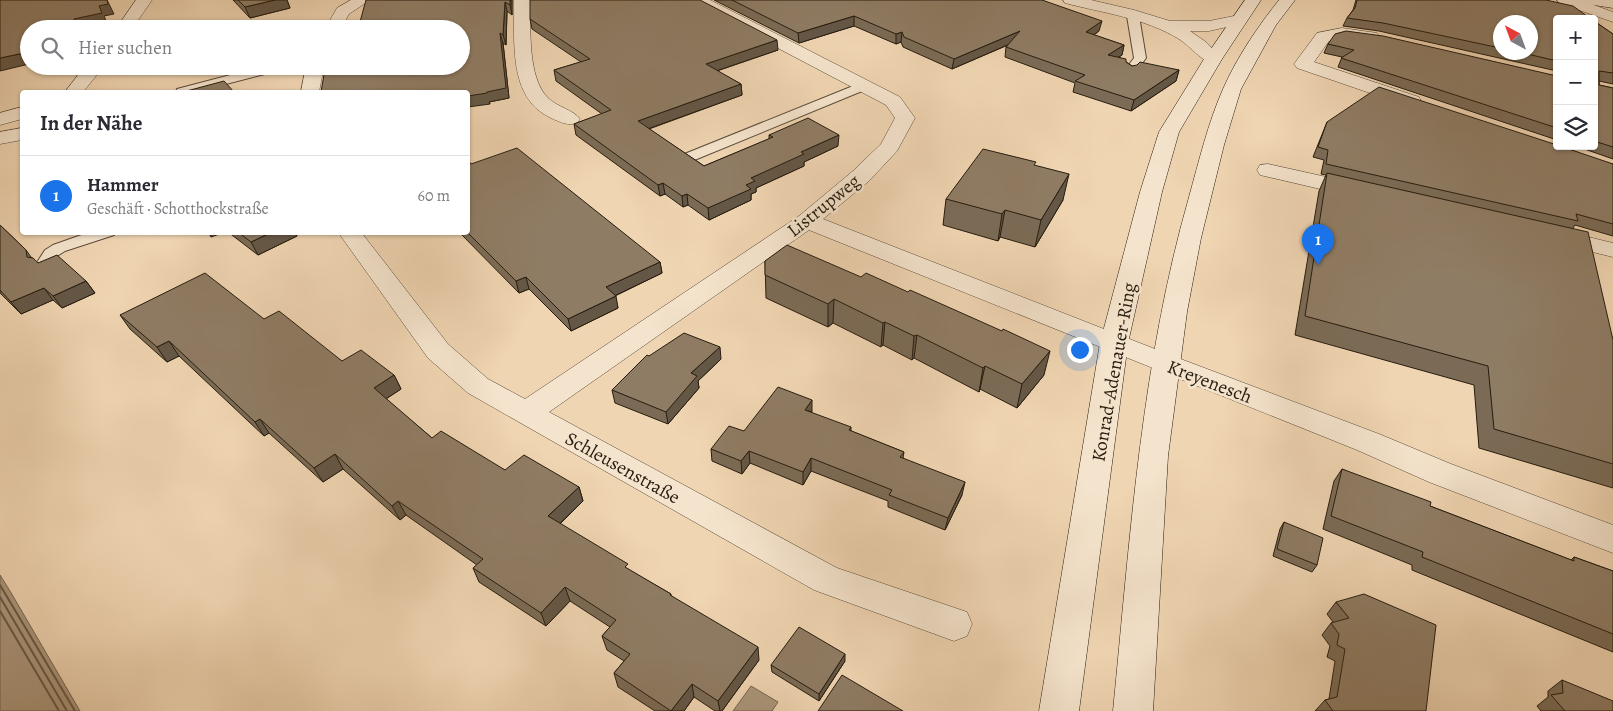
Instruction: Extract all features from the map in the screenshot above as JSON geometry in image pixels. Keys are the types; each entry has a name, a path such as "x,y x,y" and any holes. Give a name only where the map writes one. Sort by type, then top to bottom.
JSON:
{"street":[{"path":"130,20 144,0"},
{"path":"338,20 343,12 362,0"},
{"path":"522,0 525,71 533,90 549,108 570,119"},
{"name":"Listrupweg","path":"526,413 807,221 861,176 890,147 905,118 893,101 698,0"},
{"path":"1071,0 1166,25 1197,42 1213,59"},
{"name":"Konrad-Adenauer-Ring","path":"1060,711 1114,343 1150,192 1169,132 1213,59 1254,0"},
{"path":"1133,711 1153,456 1168,365 1174,312 1189,238 1214,145 1232,89 1268,24 1286,0"},
{"path":"1565,0 1613,17"},
{"path":"1587,0 1613,3"},
{"path":"1166,25 1209,26 1239,20"},
{"path":"1388,40 1342,33 1323,37 1303,64 1429,107"},
{"path":"76,90 88,75"},
{"path":"310,90 313,75"},
{"path":"0,119 20,114"},
{"path":"0,138 20,134"},
{"path":"1268,170 1383,196"},
{"name":"Kreyenesch","path":"807,221 1613,539"},
{"path":"1536,231 1613,250"},
{"name":"Schleusenstraße","path":"351,235 438,351 478,386 826,579 954,624"}],"lane":[{"path":"1130,71 1140,58 1133,16"},
{"path":"190,90 246,75"},
{"path":"687,158 864,86"},
{"path":"44,264 51,253 59,248 99,235"}],"water":[{"path":"0,575 10,591 80,711 0,711"},
{"path":"751,686 778,702 772,711 733,711"}],"building":[{"path":"0,0 107,0 108,4 99,6 102,13 74,20 20,20 20,54 0,58"},
{"path":"238,0 275,0 245,7"},
{"path":"366,0 510,0 510,5 505,2 503,35 500,33 506,88 470,96 470,90 321,90 324,75 470,75 470,20 360,20"},
{"path":"530,0 700,0 777,40 706,64 741,84 638,121 704,166 773,137 769,135 808,118 839,135 801,152 804,154 751,178 755,181 746,185 751,189 708,208 687,194 682,196 663,183 658,185 574,124 611,110 554,70 590,59 530,19"},
{"path":"732,0 1042,0 1102,21 1086,32 1124,45 1108,55 1126,59 1126,62 1132,66 1140,62 1179,70 1134,100 1075,81 1085,75 1006,47 1020,31 954,59 904,37 902,32 896,34 854,16 798,33"},
{"path":"1357,0 1546,0 1573,6 1585,15 1553,15 1553,60 1538,56 1538,15 1493,15 1493,47 1383,23 1347,18 1355,8"},
{"path":"1598,24 1613,34 1613,73 1599,71 1599,85 1613,88 1613,147 1598,142"},
{"path":"1346,31 1383,36 1553,75 1553,127 1341,58 1354,50 1328,44 1335,34"},
{"path":"224,81 232,90 190,90"},
{"path":"1379,87 1553,144 1553,150 1572,150 1613,164 1613,224 1576,214 1578,221 1326,164 1328,150 1318,147 1327,122"},
{"path":"517,148 660,262 606,287 616,296 568,319 526,277 516,281 470,235 470,163 471,164"},
{"path":"983,149 1036,162 1034,165 1069,174 1041,220 1005,210 1002,214 946,199"},
{"path":"1327,173 1588,232 1613,340 1613,464 1494,429 1488,366 1305,316"},
{"path":"0,225 26,250 27,257 33,258 38,263 57,255 86,281 53,296 44,288 11,302 0,290"},
{"path":"242,235 266,235 251,242"},
{"path":"787,245 861,277 866,273 908,292 910,290 1050,351 1022,384 985,366 983,368 917,335 914,336 885,322 883,323 834,299 828,304 765,275 765,261"},
{"path":"205,273 264,319 279,311 342,361 361,350 394,375 374,388 432,438 441,431 505,470 524,455 579,487 548,516 628,564 625,567 758,647 718,701 692,684 671,711 614,673 630,654 602,636 616,620 565,587 541,613 473,568 483,559 398,501 392,506 335,454 314,468 260,419 255,422 169,341 157,347 120,315"},
{"path":"684,333 720,347 691,373 697,376 666,412 612,390 647,355 649,356"},
{"path":"778,387 812,400 805,410 851,427 849,430 904,452 900,457 965,482 948,518 889,495 892,490 811,458 803,472 749,451 741,461 711,449 729,426 744,431"},
{"path":"1342,469 1431,502 1430,506 1574,561 1574,557 1613,571 1613,634 1422,557 1423,552 1331,516"},
{"path":"1284,522 1323,538 1317,565 1277,549"},
{"path":"1364,594 1436,625 1426,711 1333,711 1325,700 1337,697 1345,649 1337,645 1339,634 1331,623 1349,618 1336,602"},
{"path":"799,627 845,654 819,694 771,665"},
{"path":"842,675 903,711 818,711"},
{"path":"1562,680 1613,701 1613,711 1565,711 1551,695 1563,693"}],"place":[{"name":"Hammer","path":"1318,265"}]}
